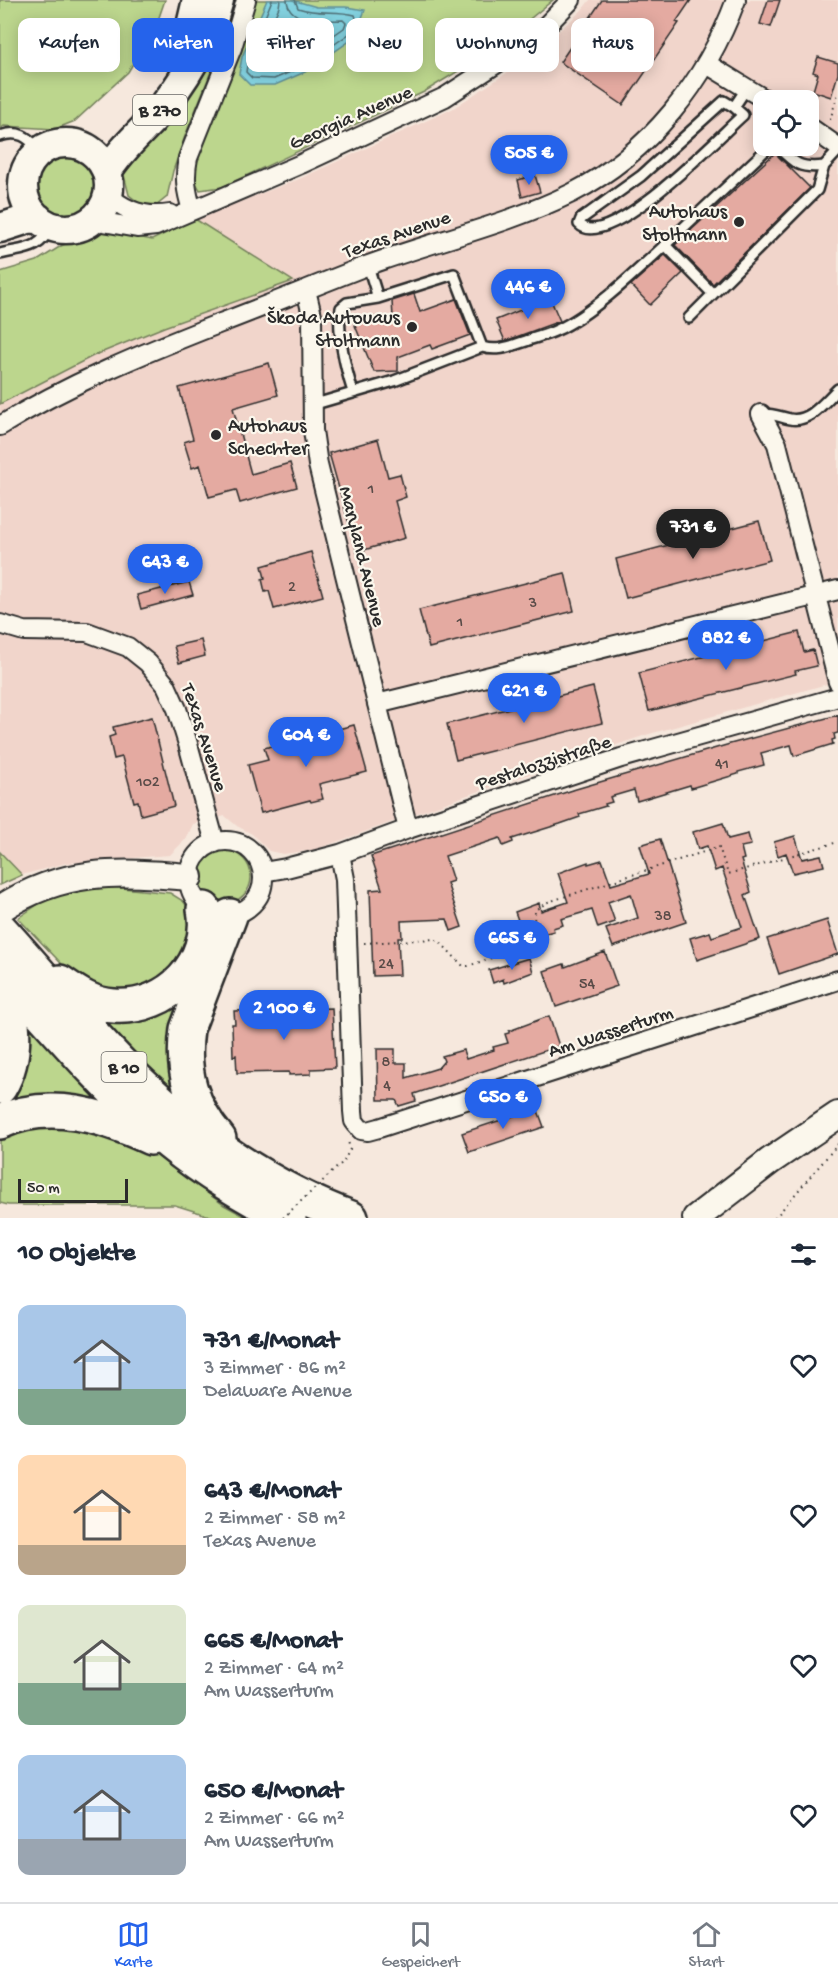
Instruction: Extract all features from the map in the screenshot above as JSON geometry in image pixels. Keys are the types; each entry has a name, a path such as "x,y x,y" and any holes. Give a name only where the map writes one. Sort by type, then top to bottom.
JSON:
{"highway":[{"path":"13,962 93,1002 114,1006 132,1006 169,991 183,980 197,961 206,931 217,912"},
{"path":"217,912 187,1029 184,1067 200,1111 211,1130 236,1159"},
{"name":"B 10","path":"0,929 13,962 128,1106 184,1155 229,1185 289,1218"},
{"name":"B 10","path":"13,962 189,1126 272,1181 326,1209 351,1218"},
{"path":"0,987 11,1014 13,1037 10,1059 0,1087"},
{"path":"0,1122 17,1115 43,1111 98,1116 130,1128 184,1155"}],"main road":[{"name":"B 270","path":"86,148 100,144 111,136 159,86 171,70 190,30 197,0"},
{"name":"B 270","path":"108,184 122,151 166,103 192,67 205,42 219,0"},
{"path":"0,228 28,219 73,228 92,220 101,211 108,184 99,158 86,148 68,143 59,144 41,151 29,165 25,174 24,192 27,204 45,222"},
{"path":"0,210 24,192"},
{"path":"9,903 42,886 70,877 93,874 189,877"},
{"path":"696,1218 770,1161 837,1117"}],"street":[{"path":"192,210 186,190 185,173 188,158 232,48 246,0"},
{"name":"Georgia Avenue","path":"92,220 137,228 166,223 312,159 445,97 516,51 539,33 571,0"},
{"name":"Texas Avenue","path":"0,426 96,375 174,341 368,266 509,218 574,192 625,158 652,135 707,64 736,0"},
{"path":"707,64 753,93"},
{"path":"819,134 834,145"},
{"name":"Georgia Avenue","path":"108,184 120,205 139,214 163,215 192,210"},
{"name":"Maryland Avenue","path":"306,290 312,315 312,405 318,465 408,829"},
{"path":"761,414 777,444 838,682"},
{"path":"377,704 838,590"},
{"name":"Texas Avenue","path":"0,624 24,631 87,632 106,637 128,647 148,663 166,685 177,709 215,843"},
{"name":"Pestalozzistraße","path":"263,872 340,854 621,758 838,697"},
{"path":"236,842 246,846 260,861 263,872 264,884 256,901 242,913 217,912 196,900 190,889 189,877 196,855 215,843 236,842"},
{"path":"340,854 345,879 347,944"},
{"name":"Am Wasserturm","path":"347,944 354,1121 361,1130 368,1131 838,980"}],"lane":[{"path":"734,107 746,89"},
{"path":"723,101 734,107 743,115 680,175 651,199 613,225 588,230 579,224 581,219 641,176 723,101"},
{"path":"0,136 7,133 27,137 41,151"},
{"path":"689,318 817,190 834,145"},
{"path":"312,405 394,381 482,347 492,350 509,347 558,330 618,287 759,156"},
{"path":"787,156 794,163 808,168 825,166"},
{"path":"0,254 34,247 42,241 45,222"},
{"path":"665,245 713,294"},
{"path":"368,266 378,298"},
{"path":"353,392 340,328 341,308 347,303 378,298 454,274 482,347"},
{"path":"761,414 773,414 792,420 803,419 810,416 838,389"}],"path":[{"path":"834,145 838,94"},
{"path":"347,944 435,939 463,966 468,966 533,944 538,935 534,921 535,910 548,902 719,847 728,874 838,842"},
{"path":"775,1218 838,1144"},
{"path":"283,1218 344,1161"}],"shaded area":[{"path":"590,0 838,0 838,681 646,735 314,850 283,854 269,851 252,834 225,816 193,824 186,839 170,855 66,863 22,875 0,851 0,404 93,356 164,327 292,281 195,219 299,179 452,109 508,72 559,72 559,31 571,20 571,72 654,72 654,18 573,18"}],"green space":[{"path":"0,0 165,0 159,18 132,18 132,65 128,72 75,121 55,129 4,126 0,129"},
{"path":"230,0 236,0 231,18 219,18"},
{"path":"252,0 553,0 531,18 435,18 435,72 457,72 424,92 222,187 200,190 193,178 193,162 226,72 234,72 234,49"},
{"path":"185,72 211,72 185,136 167,197 156,206 143,206 129,195 123,171"},
{"path":"65,151 78,154 89,161 96,172 99,185 96,198 89,209 78,216 65,219 52,216 41,209 34,198 31,185 34,172 41,161 52,154"},
{"path":"195,219 293,281 164,327 93,356 0,404 0,272 37,261 61,246 92,233 113,232 152,240"},
{"path":"225,851 239,855 247,863 251,877 247,891 239,899 225,903 211,899 203,891 199,877 203,863 211,855"},
{"path":"0,852 22,875 0,885"},
{"path":"103,886 170,893 183,901 194,915 196,929 166,981 124,996 80,983 18,918 52,895"},
{"path":"201,971 178,1097 97,1014"},
{"path":"23,1013 110,1109 0,1112 0,1104 9,1094"},
{"path":"32,1120 128,1135 224,1205 248,1218 216,1218 175,1205 8,1205 0,1203 0,1129"}],"water":[{"path":"267,0 292,0 317,7 346,7 365,10 362,18 346,18 346,44 334,52 334,18 259,18"},
{"path":"246,48 246,72 305,72 275,85 250,85 239,74"}],"building":[{"path":"602,0 691,0 676,22 679,23 654,60 654,18 590,18"},
{"path":"768,0 780,0 771,27 760,24"},
{"path":"571,46 571,70 560,62"},
{"path":"818,57 838,63 838,74 831,97 819,93 819,90 813,90 818,74 813,72"},
{"path":"575,72 646,72 623,105"},
{"name":"Autohaus Stoltmann","path":"772,156 778,156 810,188 713,284 675,245"},
{"path":"535,175 540,192 522,197 518,180"},
{"path":"665,255 683,273 650,305 631,285"},
{"name":"Škoda Autouaus Stoltmann","path":"414,294 420,312 456,299 470,335 432,349 430,345 398,357 398,371 374,372 352,318 393,317 392,301"},
{"path":"550,298 560,321 505,341 496,320"},
{"name":"Autohaus Schechter","path":"269,363 278,395 233,408 251,474 290,463 297,487 240,503 236,490 209,497 200,465 192,468 184,442 193,439 179,388"},
{"path":"378,439 388,477 400,474 406,497 395,501 405,538 357,552 329,453"},
{"path":"759,521 770,560 626,598 616,559"},
{"path":"311,552 323,596 274,609 269,591 265,592 262,566"},
{"path":"565,573 574,611 429,648 419,610"},
{"path":"189,582 193,595 141,609 137,595"},
{"path":"799,632 804,652 813,650 817,666 795,671 796,674 649,711 639,673"},
{"path":"201,640 205,656 179,663 174,646"},
{"path":"593,687 602,723 456,760 447,724"},
{"path":"838,715 838,733 834,734 833,744 794,756 791,745 761,753 764,765 738,772 738,774 637,801 634,790 610,797 612,802 605,804 606,806 512,839 513,842 503,846 500,838 445,856 453,881 447,883 462,927 451,931 447,919 401,921 402,938 398,938 400,975 373,976 370,890 382,889 371,856 576,789"},
{"path":"152,717 174,806 141,815 138,801 134,802 122,757 114,759 109,737 115,735 113,727"},
{"path":"354,725 367,772 319,784 323,799 311,802 310,800 261,813 248,765 268,760 264,748"},
{"path":"723,823 728,839 748,834 751,845 741,847 744,859 741,860 751,892 745,895 760,939 697,960 690,938 710,932 712,937 742,927 722,868 715,871 707,846 698,849 693,832"},
{"path":"795,836 802,859 821,855 824,866 793,873 786,853 778,856 774,842"},
{"path":"660,839 686,922 613,947 606,929 638,918 631,894 608,902 615,922 598,928 592,910 561,919 563,925 553,928 554,931 543,934 541,926 510,937 506,924 518,920 515,912 539,903 541,911 568,902 558,873 588,862 588,864 602,860 611,885 649,874 640,845"},
{"path":"827,920 838,954 779,974 767,939"},
{"path":"605,952 617,986 556,1007 544,971 564,964 565,967"},
{"path":"529,958 533,972 504,983 503,979 493,983 489,970"},
{"path":"332,1008 335,1068 311,1069 311,1074 237,1073 236,1055 233,1056 234,1011"},
{"path":"549,1016 559,1046 414,1094 416,1101 399,1106 396,1100 378,1100 377,1049 395,1049 395,1063 406,1063 406,1078 438,1068 444,1061 442,1056 463,1050 466,1059 494,1050 493,1047 508,1043 505,1034 509,1031"},
{"path":"537,1108 544,1127 469,1152 462,1133"}],"place":[{"name":"Autohaus Stoltmann","path":"739,222"},
{"name":"Škoda Autouaus Stoltmann","path":"412,327"},
{"name":"Autohaus Schechter","path":"216,435"}]}
